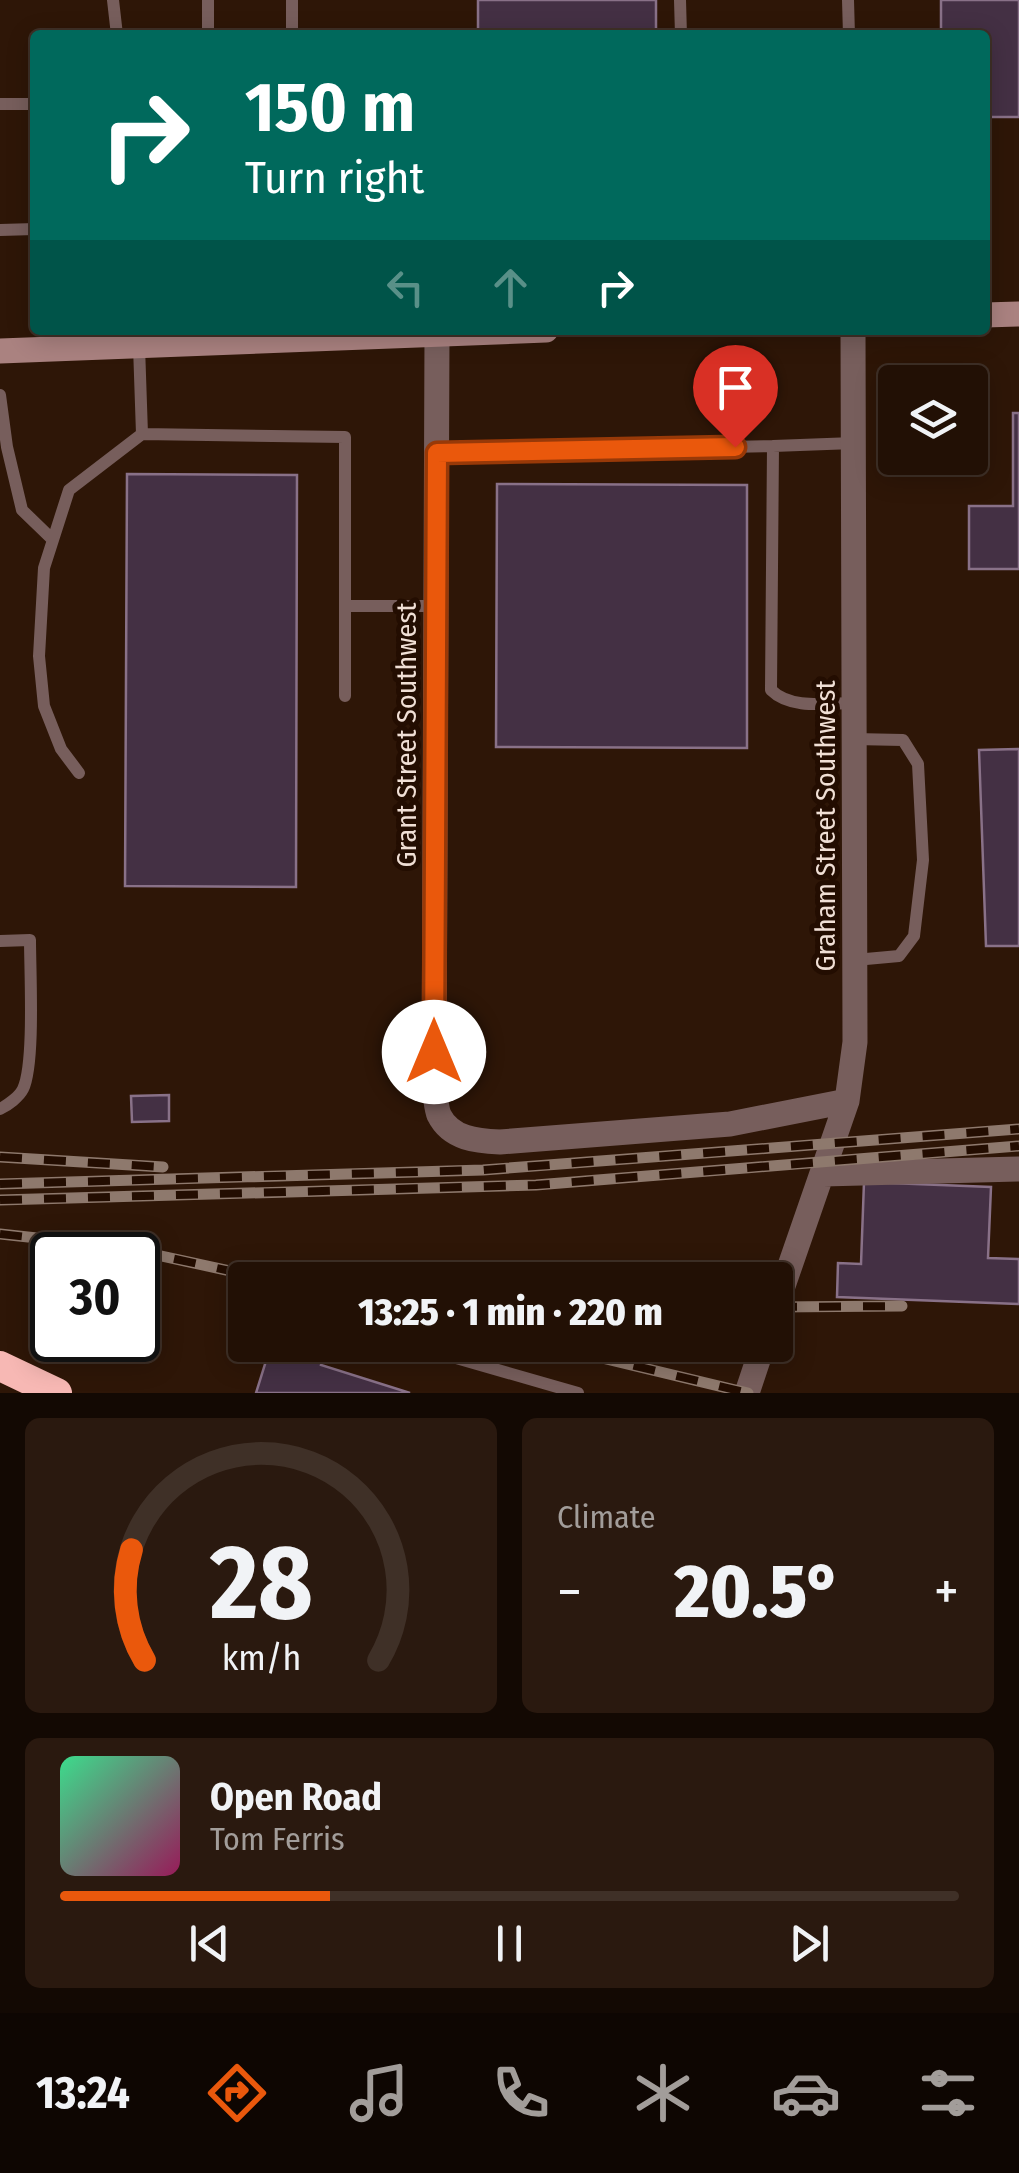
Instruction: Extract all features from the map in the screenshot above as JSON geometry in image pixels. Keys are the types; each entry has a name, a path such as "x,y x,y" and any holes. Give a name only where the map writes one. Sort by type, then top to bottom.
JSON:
{"highway":[{"path":"0,1366 56,1393"}],"street":[{"path":"990,315 1019,314"},
{"path":"0,350 130,340 386,335"},
{"name":"Grant Street Southwest","path":"437,335 434,1089 439,1114 452,1132 474,1141 500,1142 730,1124 847,1102"},
{"name":"Graham Street Southwest","path":"791,1262 847,1102 855,1042 853,335"},
{"path":"822,1174 1019,1169"},
{"path":"747,1393 757,1362"}],"lane":[{"path":"113,0 116,30"},
{"path":"208,0 208,30"},
{"path":"292,0 292,30"},
{"path":"680,0 681,30"},
{"path":"848,0 849,30"},
{"path":"0,104 30,104"},
{"path":"0,230 30,229"},
{"path":"130,340 142,434"},
{"path":"0,395 22,510 53,540"},
{"path":"79,773 61,749 44,706 39,656 44,568 69,490 142,434 345,436 345,696"},
{"path":"437,453 854,443"},
{"path":"772,446 771,690 781,700 794,703 854,702"},
{"path":"346,606 436,606"},
{"path":"854,740 903,740 918,764 923,860 914,936 900,956 855,960"},
{"path":"0,941 30,940 30,1053 24,1088 8,1106 0,1109"},
{"path":"470,1362 578,1393"}],"building":[{"path":"478,0 656,0 656,30 478,30"},
{"path":"941,0 1019,0 1019,117 990,117 990,30 941,30"},
{"path":"1013,413 1019,413 1019,569 969,569 969,506 1013,506"},
{"path":"127,474 297,475 296,887 125,886"},
{"path":"497,484 747,485 747,748 496,747"},
{"path":"1019,749 1019,946 986,946 979,750"},
{"path":"169,1095 169,1121 132,1122 131,1096"},
{"path":"864,1182 991,1187 988,1258 1019,1259 1019,1304 837,1297 838,1263 861,1264"},
{"path":"266,1362 322,1362 321,1365 410,1393 256,1393"}],"railway":[{"path":"0,1184 483,1170 1019,1129"},
{"path":"0,1200 536,1185 1019,1146"},
{"path":"0,1157 163,1167"},
{"path":"0,1234 120,1247 228,1270"},
{"path":"793,1307 902,1306"},
{"path":"619,1362 748,1393"}],"route":[{"path":"434,1052 437,453 735,447"}]}
